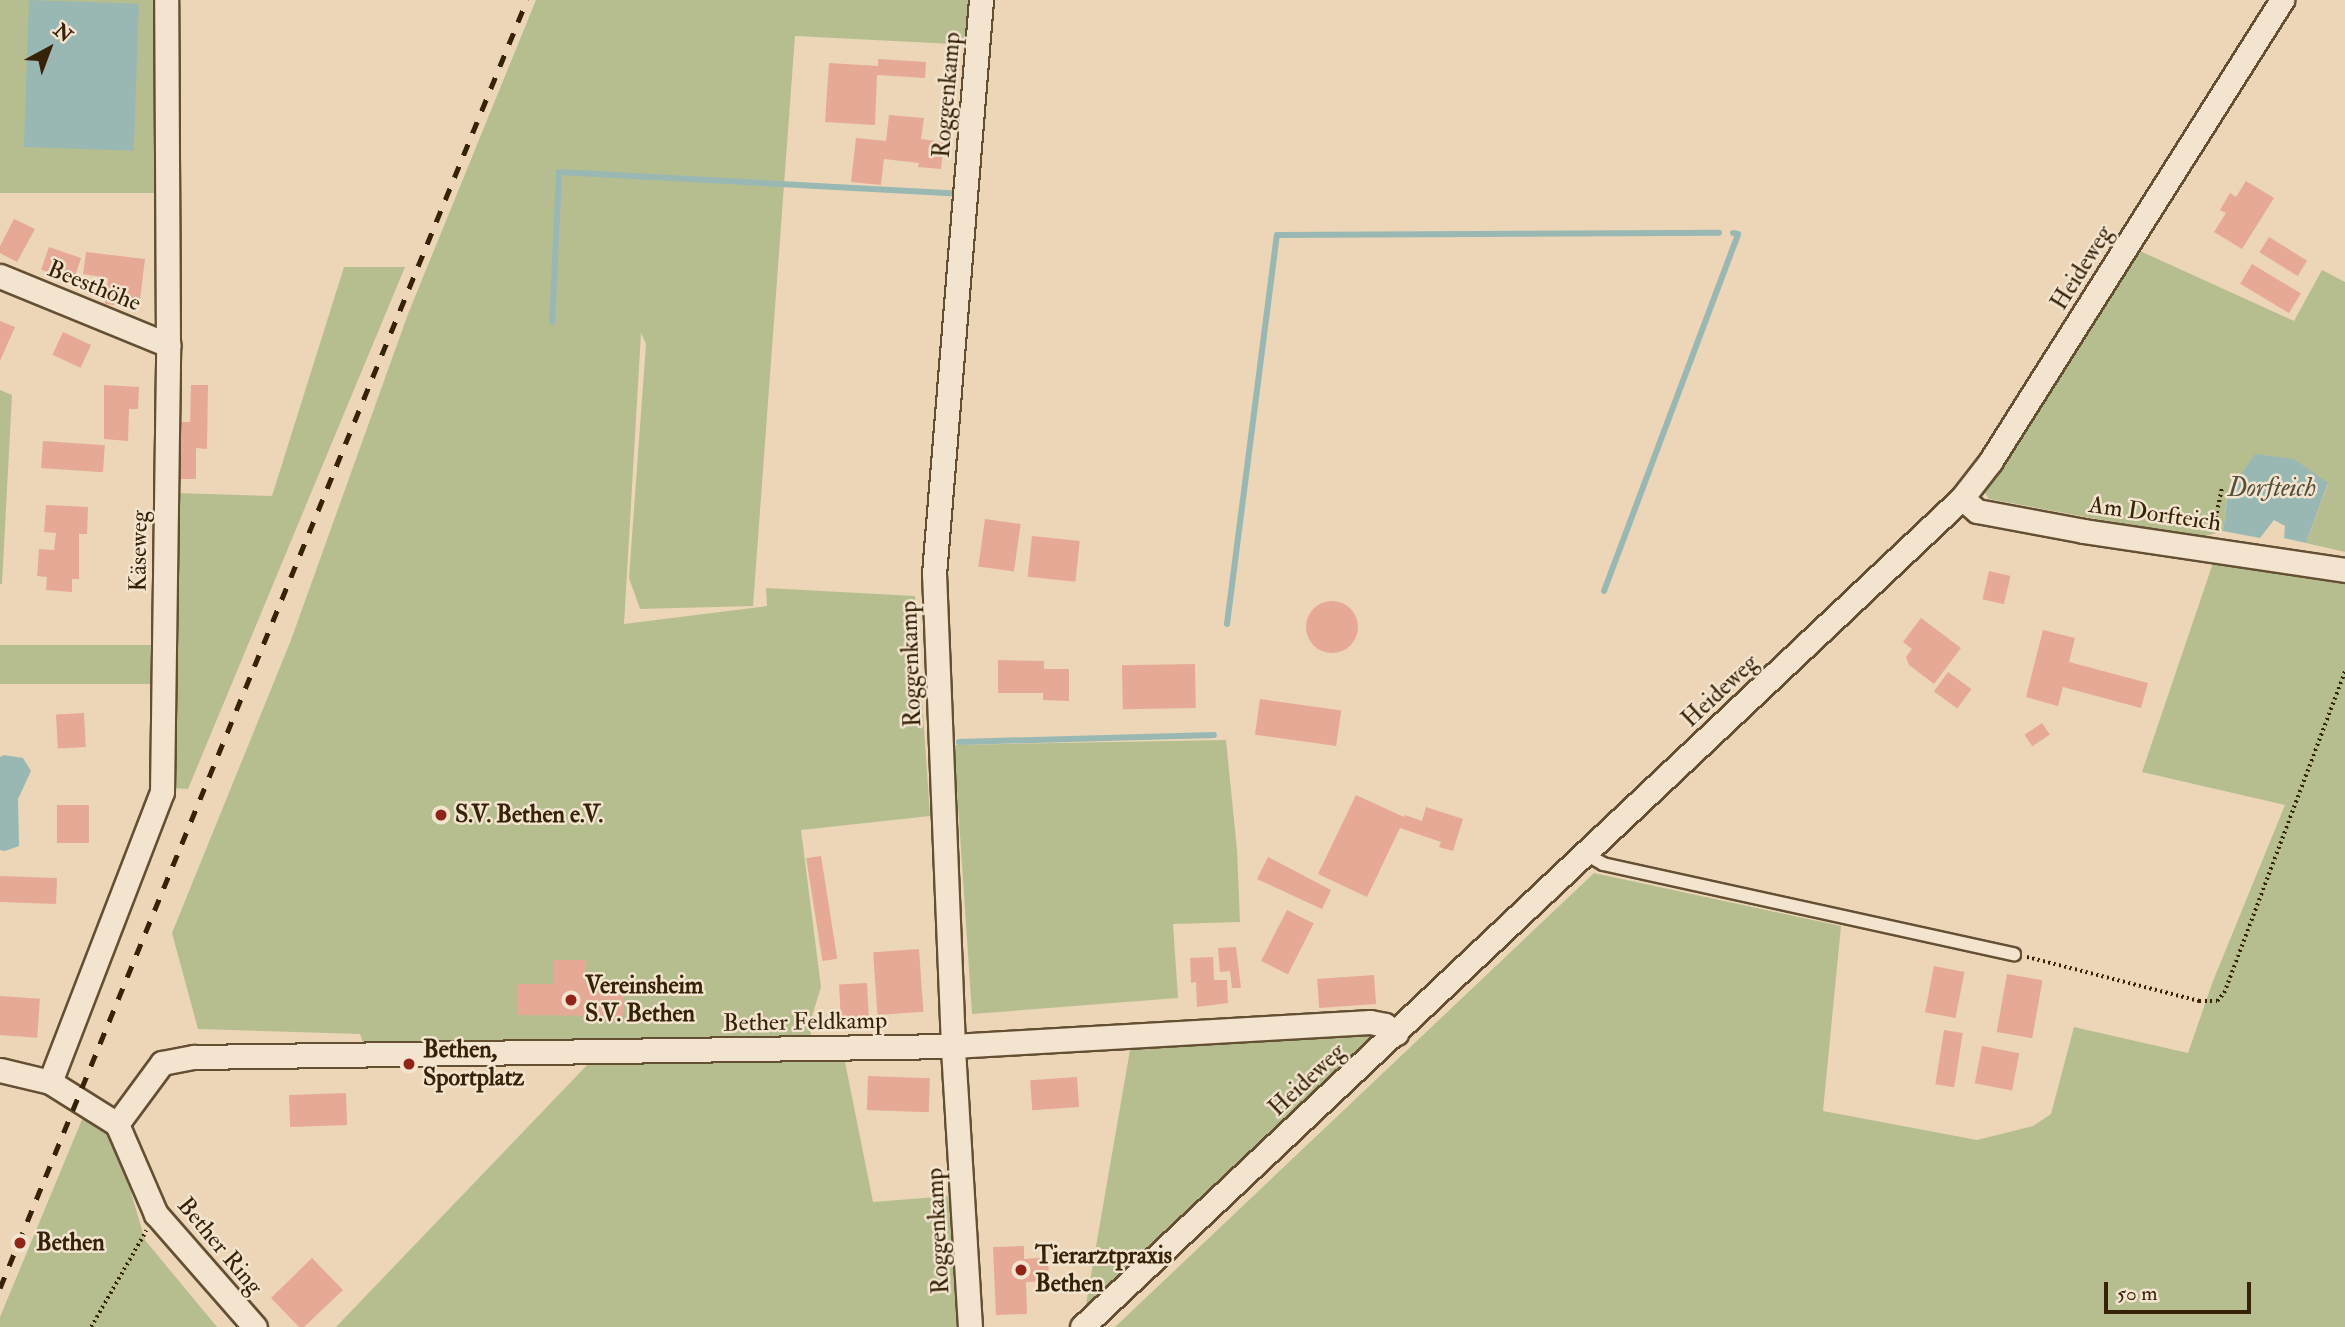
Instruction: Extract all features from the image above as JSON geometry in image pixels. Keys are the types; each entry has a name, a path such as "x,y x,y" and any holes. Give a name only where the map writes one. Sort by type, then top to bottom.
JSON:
{"street":[{"name":"Käseweg","path":"50,1082 162,792 168,345 166,0"},
{"name":"Roggenkamp","path":"970,1327 953,1046 934,575 981,0"},
{"name":"Heideweg","path":"1082,1327 1962,498 1990,462 2282,0"},
{"name":"Beesthöhe","path":"0,276 168,345"},
{"name":"Am Dorfteich","path":"1962,498 1977,511 2084,531 2345,570"},
{"name":"Bether Feldkamp","path":"117,1124 162,1063 194,1057 953,1046 1370,1022 1385,1025 1396,1032"},
{"path":"0,1070 50,1082 117,1124"},
{"name":"Bether Ring","path":"117,1124 156,1214 255,1327"}],"lane":[{"path":"1586,854 1603,864 2014,954"},
{"path":"363,1043 385,1055"}],"path":[{"path":"2209,548 2222,487"},
{"path":"2014,954 2199,1002 2217,1001 2224,993 2345,671"},
{"path":"91,1327 156,1214"}],"green space":[{"path":"0,0 160,0 160,193 0,193"},
{"path":"536,0 977,0 973,45 795,36 753,606 640,609 629,578 646,344 641,333 624,624 767,606 766,588 915,596 930,816 801,830 821,987 810,1023 811,1038 363,1043 360,1034 198,1029 172,933 291,640 408,314"},
{"path":"2140,251 2294,321 2322,270 2345,282 2345,552 2306,543 2328,484 2228,493 2223,531 2199,538 1989,499 1983,490"},
{"path":"344,267 405,267 188,789 172,788 176,493 272,496"},
{"path":"0,390 12,395 2,584 0,584"},
{"path":"2213,563 2345,582 2345,1327 1115,1327 1594,873 1841,926 1823,1111 1977,1140 2033,1126 2051,1114 2074,1027 2188,1053 2213,981 2285,805 2142,772"},
{"path":"0,645 156,645 156,684 0,684"},
{"path":"1226,740 1237,850 1240,922 1173,924 1178,998 972,1014 954,745"},
{"path":"1377,1034 1085,1310 1130,1050"},
{"path":"844,1057 873,1202 949,1196 957,1327 336,1327 590,1062"},
{"path":"86,1110 113,1131 145,1240 217,1327 0,1327 0,1317"}],"water":[{"path":"29,0 139,4 134,151 24,147"},
{"name":"Dorfteich","path":"2255,454 2294,459 2328,483 2306,543 2284,538 2285,526 2274,520 2260,538 2223,531 2228,494"},
{"path":"4,755 23,758 31,771 18,799 19,846 5,851 0,850 0,757"}],"building":[{"path":"878,59 926,62 925,78 877,75 875,125 825,122 829,63 878,66"},
{"path":"889,115 924,118 921,139 944,142 941,169 918,167 919,163 884,159 881,185 851,182 856,138 886,141"},
{"path":"2246,181 2274,198 2242,249 2214,232 2226,213 2220,210 2230,193 2236,197"},
{"path":"14,219 35,229 17,262 0,253 0,246"},
{"path":"2269,237 2307,261 2298,276 2259,252"},
{"path":"49,247 81,258 73,281 41,270"},
{"path":"86,252 145,259 139,308 105,304 108,278 83,274"},
{"path":"2252,264 2301,293 2289,313 2240,284"},
{"path":"0,321 15,327 0,361"},
{"path":"63,332 91,345 81,368 52,355"},
{"path":"104,385 139,387 138,409 129,409 128,441 104,439"},
{"path":"191,385 208,385 207,449 196,448 196,479 179,479 180,422 190,422"},
{"path":"43,441 105,445 103,472 41,468"},
{"path":"46,505 88,507 87,534 79,534 79,579 72,579 72,592 46,590 47,577 37,576 39,549 54,550 56,533 44,532"},
{"path":"985,519 1021,524 1014,572 978,567"},
{"path":"1032,536 1080,541 1075,582 1028,577"},
{"path":"1989,571 2010,576 2004,604 1982,599"},
{"path":"1332,601 1342,603 1350,609 1356,617 1356,637 1350,645 1342,651 1332,653 1322,651 1314,645 1308,637 1306,627 1308,617 1314,609 1322,603"},
{"path":"1921,618 1961,648 1934,684 1909,665 1906,657 1912,649 1903,642"},
{"path":"2043,630 2075,638 2069,662 2148,683 2141,708 2063,687 2058,706 2026,697"},
{"path":"998,660 1044,661 1044,669 1069,669 1069,701 1043,700 1043,693 998,693"},
{"path":"1195,664 1196,708 1123,709 1122,665"},
{"path":"1948,672 1971,689 1957,708 1934,691"},
{"path":"1260,699 1341,710 1336,746 1255,735"},
{"path":"84,713 86,747 58,748 56,714"},
{"path":"2042,723 2050,735 2032,746 2025,735"},
{"path":"1356,795 1404,817 1405,815 1422,821 1426,807 1463,819 1453,851 1439,847 1441,842 1400,828 1367,897 1318,874"},
{"path":"57,805 89,805 89,843 57,843"},
{"path":"821,856 837,959 822,961 806,858"},
{"path":"1268,857 1331,890 1322,909 1257,879"},
{"path":"0,876 57,878 56,904 0,902"},
{"path":"1287,910 1314,924 1288,974 1261,961"},
{"path":"1236,947 1241,988 1232,988 1230,971 1220,972 1218,948"},
{"path":"919,949 923,1012 878,1015 873,952"},
{"path":"1213,957 1214,980 1227,980 1228,1003 1197,1007 1196,982 1191,983 1190,958"},
{"name":"Vereinsheim S.V. Bethen","path":"553,960 585,960 585,985 624,985 624,1016 517,1015 517,984 553,984"},
{"path":"1934,966 1964,972 1955,1018 1925,1012"},
{"path":"2007,974 2042,980 2032,1038 1997,1032"},
{"path":"1374,975 1376,1004 1319,1008 1317,979"},
{"path":"867,983 869,1026 841,1027 839,984"},
{"path":"0,996 40,999 37,1038 0,1035"},
{"path":"1944,1030 1963,1033 1954,1087 1935,1084"},
{"path":"1982,1046 2019,1053 2012,1091 1975,1083"},
{"path":"868,1076 930,1078 929,1112 867,1110"},
{"path":"1077,1077 1079,1107 1032,1110 1030,1080"},
{"path":"346,1093 347,1125 290,1127 289,1095"},
{"name":"Tierarztpraxis Bethen","path":"1024,1246 1024,1259 1048,1257 1049,1281 1026,1282 1027,1314 996,1315 993,1247"},
{"path":"312,1258 343,1290 304,1327 299,1327 271,1298"}],"waterway":[{"path":"552,322 559,172 959,194"},
{"path":"1227,624 1277,235 1719,233"},
{"path":"1604,591 1738,234 1733,233"},
{"path":"959,742 1214,735"}],"railway":[{"path":"0,1288 527,0"}],"place":[{"name":"S.V. Bethen e.V.","path":"441,815"},
{"name":"Vereinsheim S.V. Bethen","path":"571,1000"},
{"name":"Bethen, Sportplatz","path":"409,1064"},
{"name":"Bethen","path":"20,1243"},
{"name":"Tierarztpraxis Bethen","path":"1021,1270"}]}
